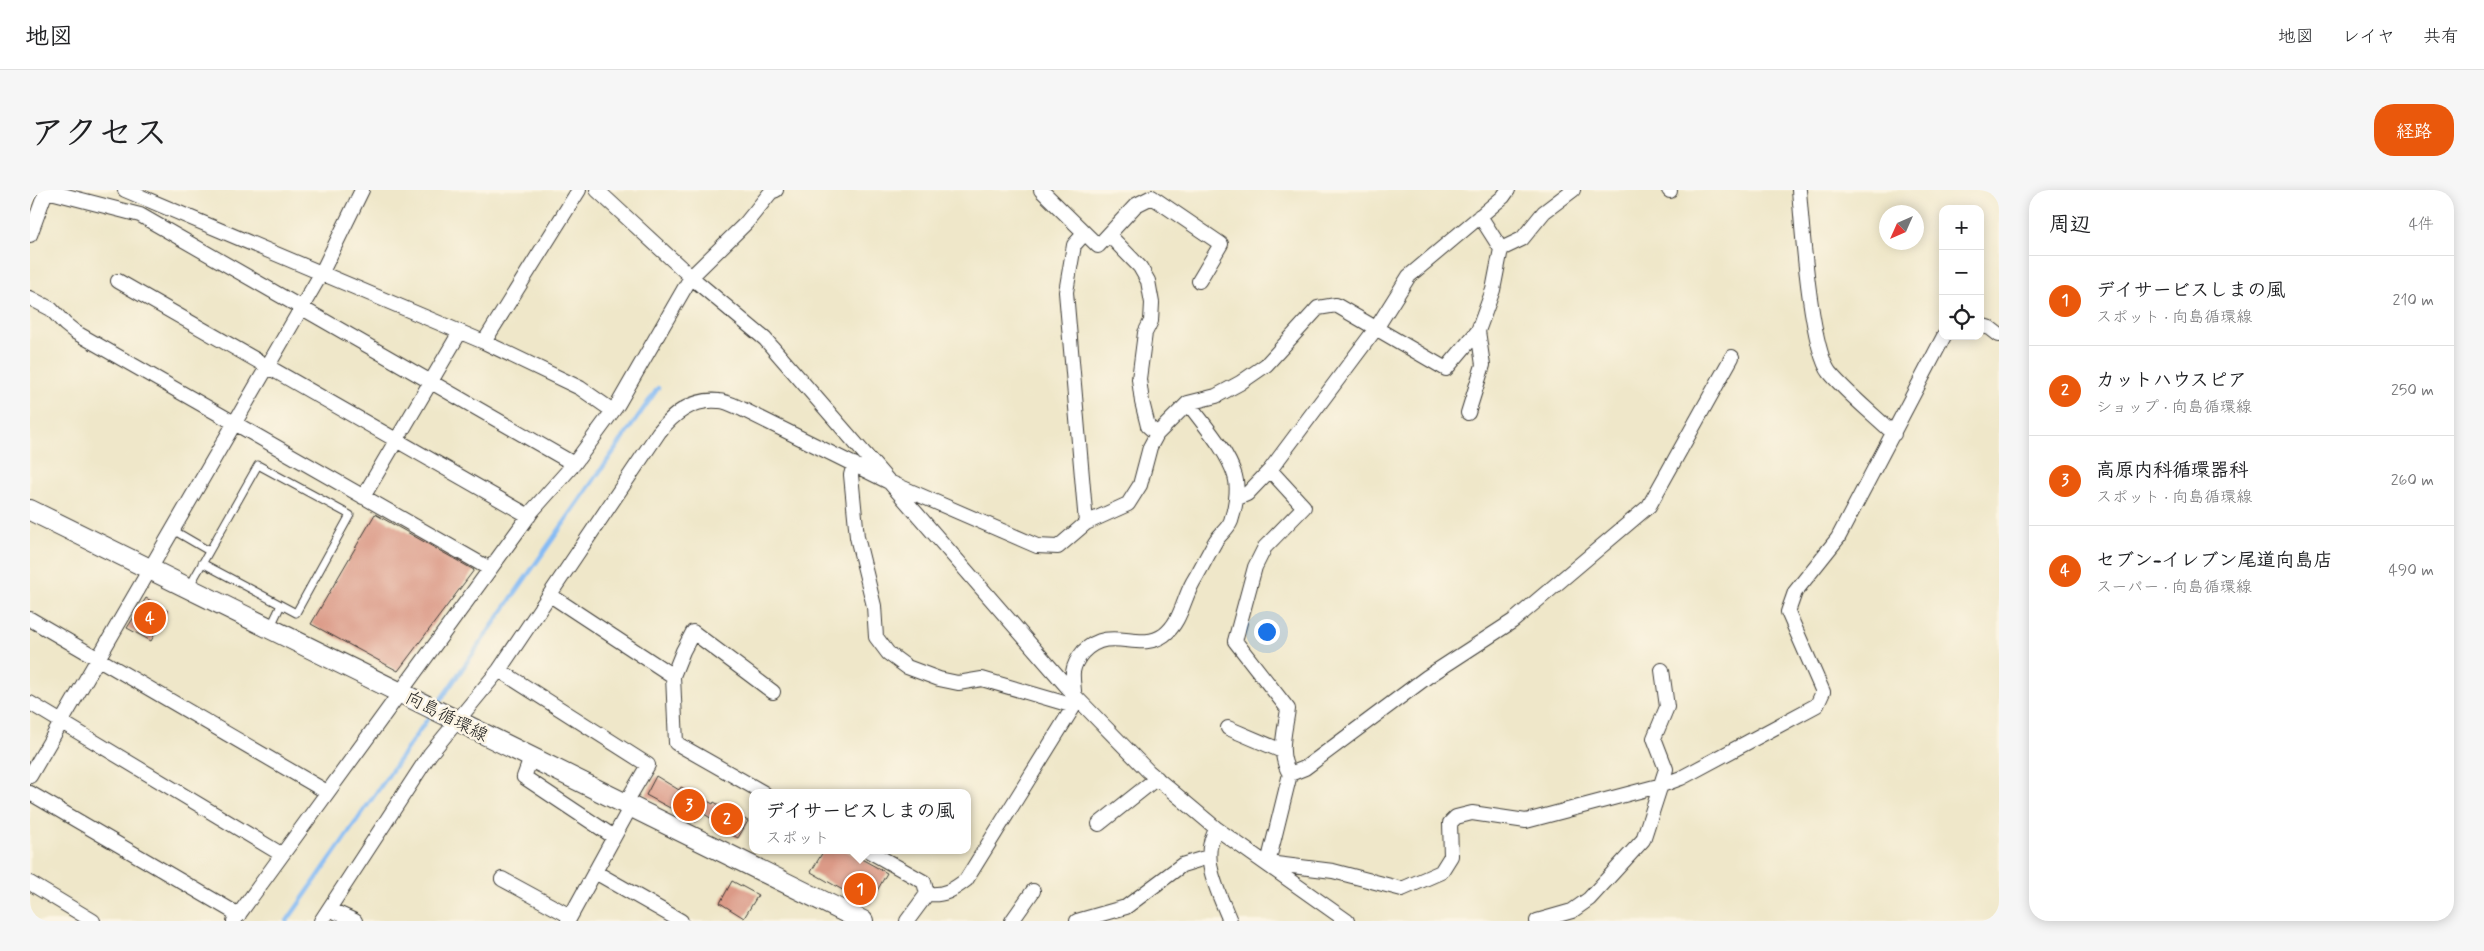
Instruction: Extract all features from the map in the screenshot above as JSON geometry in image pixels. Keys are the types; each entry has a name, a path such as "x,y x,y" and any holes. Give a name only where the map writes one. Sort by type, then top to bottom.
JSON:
{"main road":[{"name":"向島循環線","path":"30,510 404,694 454,721 864,921"}],"street":[{"path":"125,190 484,342 580,388 613,411"},
{"path":"30,776 321,274 362,190"},
{"path":"484,342 579,190"},
{"path":"596,190 691,277 765,339 1075,702 1157,778 1217,829 1268,863 1347,921"},
{"path":"30,793 236,918 281,854 404,694 529,516 574,464 613,411 691,277 746,223 771,192 776,190"},
{"path":"1041,190 1098,246 1110,236 1144,195 1152,197 1220,244 1199,281"},
{"path":"1236,499 1247,494 1270,470 1377,327 1409,276 1503,197 1508,190"},
{"path":"1501,249 1522,240 1544,212 1573,190"},
{"path":"1799,190 1803,244 1820,351 1830,372 1894,434"},
{"path":"30,235 44,191 140,215 574,464"},
{"path":"354,921 325,915 430,754 454,721 499,670 669,419 680,410 696,403 720,400 742,409 887,481 1037,546 1058,547 1086,523 1128,504 1140,485 1150,447 1157,434 1188,403 1216,396 1266,365 1318,308 1336,305 1446,368 1478,331 1493,290 1501,249 1480,216"},
{"path":"1084,234 1074,245 1066,292 1086,523"},
{"path":"1110,236 1140,267 1148,282 1152,302 1152,321 1145,333 1139,379 1148,426 1157,434"},
{"path":"118,281 529,516"},
{"path":"30,298 51,309 75,332 490,569"},
{"path":"1984,326 1999,334"},
{"path":"1468,413 1483,364 1478,331"},
{"path":"363,497 460,332"},
{"path":"1268,863 1333,871 1402,889 1441,872 1450,856 1450,823 1456,817 1472,814 1526,821 1662,785 1681,778 1817,705 1823,692 1788,612 1795,592 1838,538 1942,340"},
{"path":"1290,774 1305,768 1426,677 1513,621 1649,506 1732,358"},
{"path":"927,894 939,896 952,892 966,880 1075,702 1073,672 1077,658 1090,645 1102,638 1152,641 1165,634 1176,623 1192,584 1205,565 1215,541 1230,524 1236,499 1235,478 1226,457 1188,403"},
{"path":"854,464 851,475 857,537 874,606 876,637 888,653 907,667 939,679 958,682 982,679 1075,702"},
{"path":"1268,863 1290,774 1283,764 1282,751 1288,709 1234,642 1255,567 1265,547 1304,507 1270,470"},
{"path":"550,595 673,676"},
{"path":"30,619 328,792"},
{"path":"757,789 676,743 673,676 693,632 774,692"},
{"path":"499,670 648,765 614,838 569,919 502,878"},
{"path":"1537,921 1572,911 1589,899 1643,840 1666,769 1654,738 1667,707 1662,670"},
{"path":"30,703 281,854"},
{"path":"1228,728 1282,751"},
{"path":"531,758 524,777 614,838"},
{"path":"1098,824 1157,778"},
{"path":"1217,829 1212,837 1208,857 1230,921"},
{"path":"874,854 924,882 927,894 908,921"},
{"path":"1077,921 1126,907 1182,865 1208,857"},
{"path":"595,872 659,916 681,921"},
{"path":"30,883 93,921"},
{"path":"1012,921 1033,891"}],"lane":[{"path":"188,588 202,563 258,465 350,515 296,613 202,563"},
{"path":"173,530 209,551"},
{"path":"270,628 281,605"}],"building":[{"path":"375,514 474,570 398,671 311,624"},
{"path":"146,598 168,611 151,641 127,628"},
{"path":"656,776 679,790 681,787 713,804 714,802 748,821 738,838 720,829 720,824 701,812 696,822 646,795"},
{"path":"822,854 852,854 887,873 869,905 811,872"},
{"path":"732,881 758,895 744,918 720,903"}],"waterway":[{"path":"437,705 658,388"},
{"path":"287,921 431,714"}],"place":[{"name":"セブン-イレブン尾道向島店","path":"150,618"},
{"name":"高原内科循環器科","path":"689,805"},
{"name":"カットハウスピア","path":"727,819"},
{"name":"デイサービスしまの風","path":"860,889"}]}
